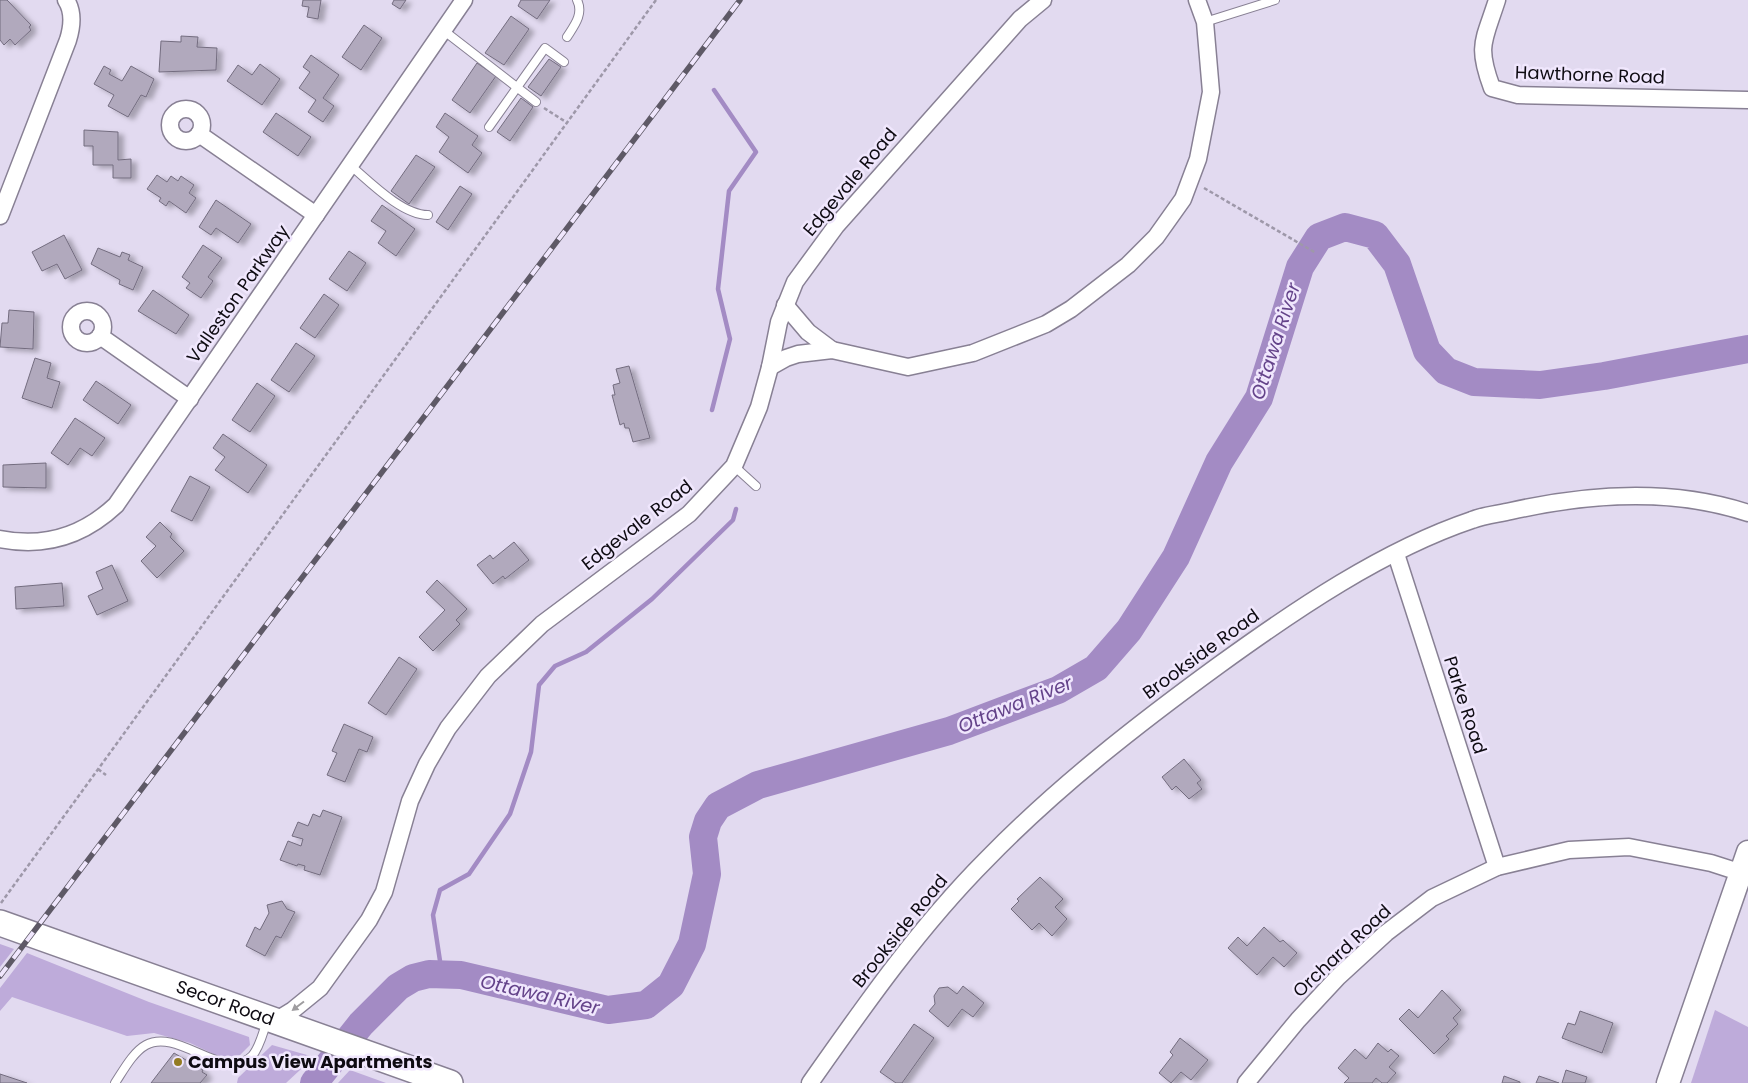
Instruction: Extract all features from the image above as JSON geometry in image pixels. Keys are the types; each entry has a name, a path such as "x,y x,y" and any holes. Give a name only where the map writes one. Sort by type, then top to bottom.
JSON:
{"main road":[{"path":"1668,1083 1744,874 1748,852"},
{"name":"Secor Road","path":"1,912 272,1020 450,1083"}],"street":[{"path":"0,216 68,40 72,20 71,10 66,0"},
{"name":"Valleston Parkway","path":"0,538 21,542 50,541 76,533 104,516 127,491 464,0"},
{"name":"Edgevale Road","path":"272,1020 298,1007 320,988 369,920 384,892 410,801 427,764 448,728 488,676 542,624 689,514 734,466 759,407 770,367 779,322 795,282 836,226 1020,19 1043,0"},
{"path":"770,367 798,354 832,350 908,367 973,353 1046,324 1071,309 1142,252 1182,199 1198,160 1211,92 1205,22 1197,0"},
{"name":"Hawthorne Road","path":"1497,0 1483,40 1483,63 1492,88 1518,95 1748,100"},
{"path":"199,134 316,215"},
{"path":"785,305 808,332 832,350"},
{"path":"100,336 190,399"},
{"name":"Brookside Road","path":"810,1083 856,1018 943,907 987,859 1060,790 1168,702 1266,631 1334,587 1429,537 1474,519 1579,500 1608,496 1666,498 1697,501 1748,513"},
{"name":"Parke Road","path":"1396,554 1497,867"},
{"name":"Orchard Road","path":"1246,1083 1298,1020 1338,977 1386,933 1432,898 1497,867 1570,850 1629,847 1711,863 1744,874"}],"lane":[{"path":"567,37 579,18 580,5 577,0"},
{"path":"1205,22 1275,0"},
{"path":"443,30 536,102"},
{"path":"490,127 545,48 564,62"},
{"path":"350,166 401,206 420,215 428,215"},
{"path":"734,466 756,486"},
{"path":"114,1083 142,1047 156,1041 172,1043 223,1065 243,1062 256,1051 272,1020"}],"path":[{"path":"1,912 98,769 656,0"},
{"path":"536,102 566,122"},
{"path":"1190,180 1316,253"},
{"path":"98,769 106,775"}],"shaded area":[{"path":"0,944 14,949 0,967"},
{"path":"27,953 149,1002 249,1037 250,1045 240,1055 222,1058 190,1043 154,1033 127,1036 12,997 0,1011 0,988"},
{"path":"1715,1010 1748,1027 1748,1083 1691,1083"},
{"path":"272,1045 314,1057 286,1083 237,1083 238,1078"},
{"path":"350,1070 386,1083 338,1083"}],"building":[{"path":"0,0 7,0 31,25 29,27 31,30 15,45 10,39 4,45 0,40"},
{"path":"303,0 321,0 318,19 307,17 309,7 302,6"},
{"path":"394,0 406,0 400,9 392,4"},
{"path":"521,0 550,0 537,19 518,6"},
{"path":"511,16 529,29 504,65 485,53"},
{"path":"364,25 382,38 361,70 342,57"},
{"path":"181,36 198,37 197,47 217,48 216,70 159,72 161,41 181,42"},
{"path":"311,55 339,75 323,98 334,106 323,122 308,112 316,100 299,88 310,72 303,67"},
{"path":"549,59 561,67 541,96 528,87"},
{"path":"477,63 496,76 470,113 452,100"},
{"path":"260,64 280,79 262,105 227,81 238,65 252,75"},
{"path":"104,66 111,70 109,74 122,81 131,66 154,79 146,97 141,95 128,117 108,106 114,95 94,84"},
{"path":"521,98 533,107 510,141 497,132"},
{"path":"276,113 311,137 298,156 263,132"},
{"path":"445,113 478,136 472,145 482,153 468,173 439,152 449,137 436,127"},
{"path":"84,130 118,132 118,160 131,159 131,178 113,178 113,165 93,165 93,146 84,146"},
{"path":"416,155 435,167 409,204 391,191"},
{"path":"157,175 167,182 171,176 178,181 181,176 194,185 189,193 196,198 186,213 169,201 166,206 159,201 161,198 147,189"},
{"path":"460,186 472,194 448,230 436,222"},
{"path":"216,200 251,224 238,243 216,228 211,235 199,227"},
{"path":"382,205 415,229 396,256 378,243 386,231 371,221"},
{"path":"64,235 82,270 65,279 57,264 42,271 32,252"},
{"path":"203,245 222,258 208,277 213,281 201,298 186,288 190,283 182,277"},
{"path":"98,248 120,257 122,252 130,255 128,260 143,267 133,290 119,284 120,280 91,264"},
{"path":"349,251 366,263 347,291 329,279"},
{"path":"153,290 189,315 176,334 138,311"},
{"path":"324,294 339,305 315,338 300,328"},
{"path":"9,310 34,312 33,349 0,347 2,323 8,323"},
{"path":"296,343 315,356 289,392 271,380"},
{"path":"35,358 51,363 47,378 60,382 52,408 22,398"},
{"path":"629,366 650,438 633,442 629,428 625,428 624,423 620,425 612,395 615,395 613,385 620,383 616,369"},
{"path":"96,381 131,405 118,424 83,400"},
{"path":"257,383 275,396 250,432 232,420"},
{"path":"75,418 105,438 92,456 80,448 68,465 51,453"},
{"path":"223,434 267,465 248,493 215,470 225,457 213,448"},
{"path":"46,463 46,488 3,487 3,465"},
{"path":"190,476 210,487 192,521 171,511"},
{"path":"160,522 172,534 170,537 184,551 157,578 141,561 156,546 146,537"},
{"path":"514,542 529,560 505,579 503,576 493,584 477,565 490,555 493,559"},
{"path":"112,565 128,601 97,615 88,596 103,589 96,572"},
{"path":"437,580 467,609 456,620 460,624 433,651 419,637 445,610 426,592"},
{"path":"62,583 64,606 16,609 15,587"},
{"path":"399,657 417,669 386,715 368,703"},
{"path":"344,724 373,737 367,752 359,749 345,782 327,775 337,753 332,751"},
{"path":"1184,759 1201,780 1197,783 1202,789 1189,799 1176,786 1172,790 1162,777"},
{"path":"323,810 342,817 320,875 304,870 305,866 298,864 297,866 280,860 288,841 301,846 303,839 292,836 298,822 308,826 313,814 320,817"},
{"path":"1040,877 1063,899 1055,907 1067,919 1052,936 1039,923 1032,930 1011,909 1019,901 1017,899"},
{"path":"282,901 287,909 295,912 281,938 276,936 265,956 246,946 255,927 260,930 269,913 267,905"},
{"path":"1264,927 1280,942 1283,940 1297,953 1284,967 1273,957 1257,975 1228,948 1238,937 1247,946"},
{"path":"963,986 984,1003 973,1017 962,1009 948,1027 929,1011 935,1004 934,996 939,988 948,987 957,994"},
{"path":"1442,990 1461,1010 1453,1018 1458,1024 1446,1036 1449,1039 1434,1054 1399,1019 1409,1009 1418,1018"},
{"path":"1580,1011 1613,1023 1602,1053 1562,1038 1568,1023 1575,1025"},
{"path":"914,1024 934,1038 902,1083 896,1083 880,1072"},
{"path":"1180,1038 1208,1060 1191,1080 1181,1072 1171,1083 1159,1073 1173,1055 1170,1052"},
{"path":"1378,1043 1388,1052 1391,1049 1399,1056 1389,1067 1396,1073 1387,1083 1382,1083 1376,1078 1372,1083 1344,1083 1349,1078 1338,1068 1355,1049 1366,1059"},
{"name":"Campus View Apartments","path":"174,1053 203,1070 202,1072 207,1075 200,1083 151,1083"},
{"path":"1566,1070 1587,1077 1585,1083 1562,1083"},
{"path":"0,1074 27,1083 0,1083"},
{"path":"1504,1076 1520,1082 1520,1083 1502,1083"},
{"path":"1539,1076 1559,1083 1536,1083"}],"waterway":[{"path":"712,410 730,339 718,289 729,191 756,152 714,90"},
{"name":"Ottawa River","path":"314,1083 361,1024 398,987 413,978 429,974 461,975 608,1010 646,1005 671,985 692,944 707,874 703,837 708,821 718,806 758,785 949,731 1058,690 1096,668 1129,630 1176,557 1219,462 1259,398 1300,267 1319,237 1345,227 1375,235 1397,264 1427,351 1446,371 1474,382 1540,385 1604,376 1748,349"},
{"path":"442,974 433,915 440,890 469,874 510,814 531,752 539,685 555,666 586,652 652,599 733,520 736,509"}],"railway":[{"path":"0,976 740,0"}],"place":[{"name":"Campus View Apartments","path":"178,1062"}]}
